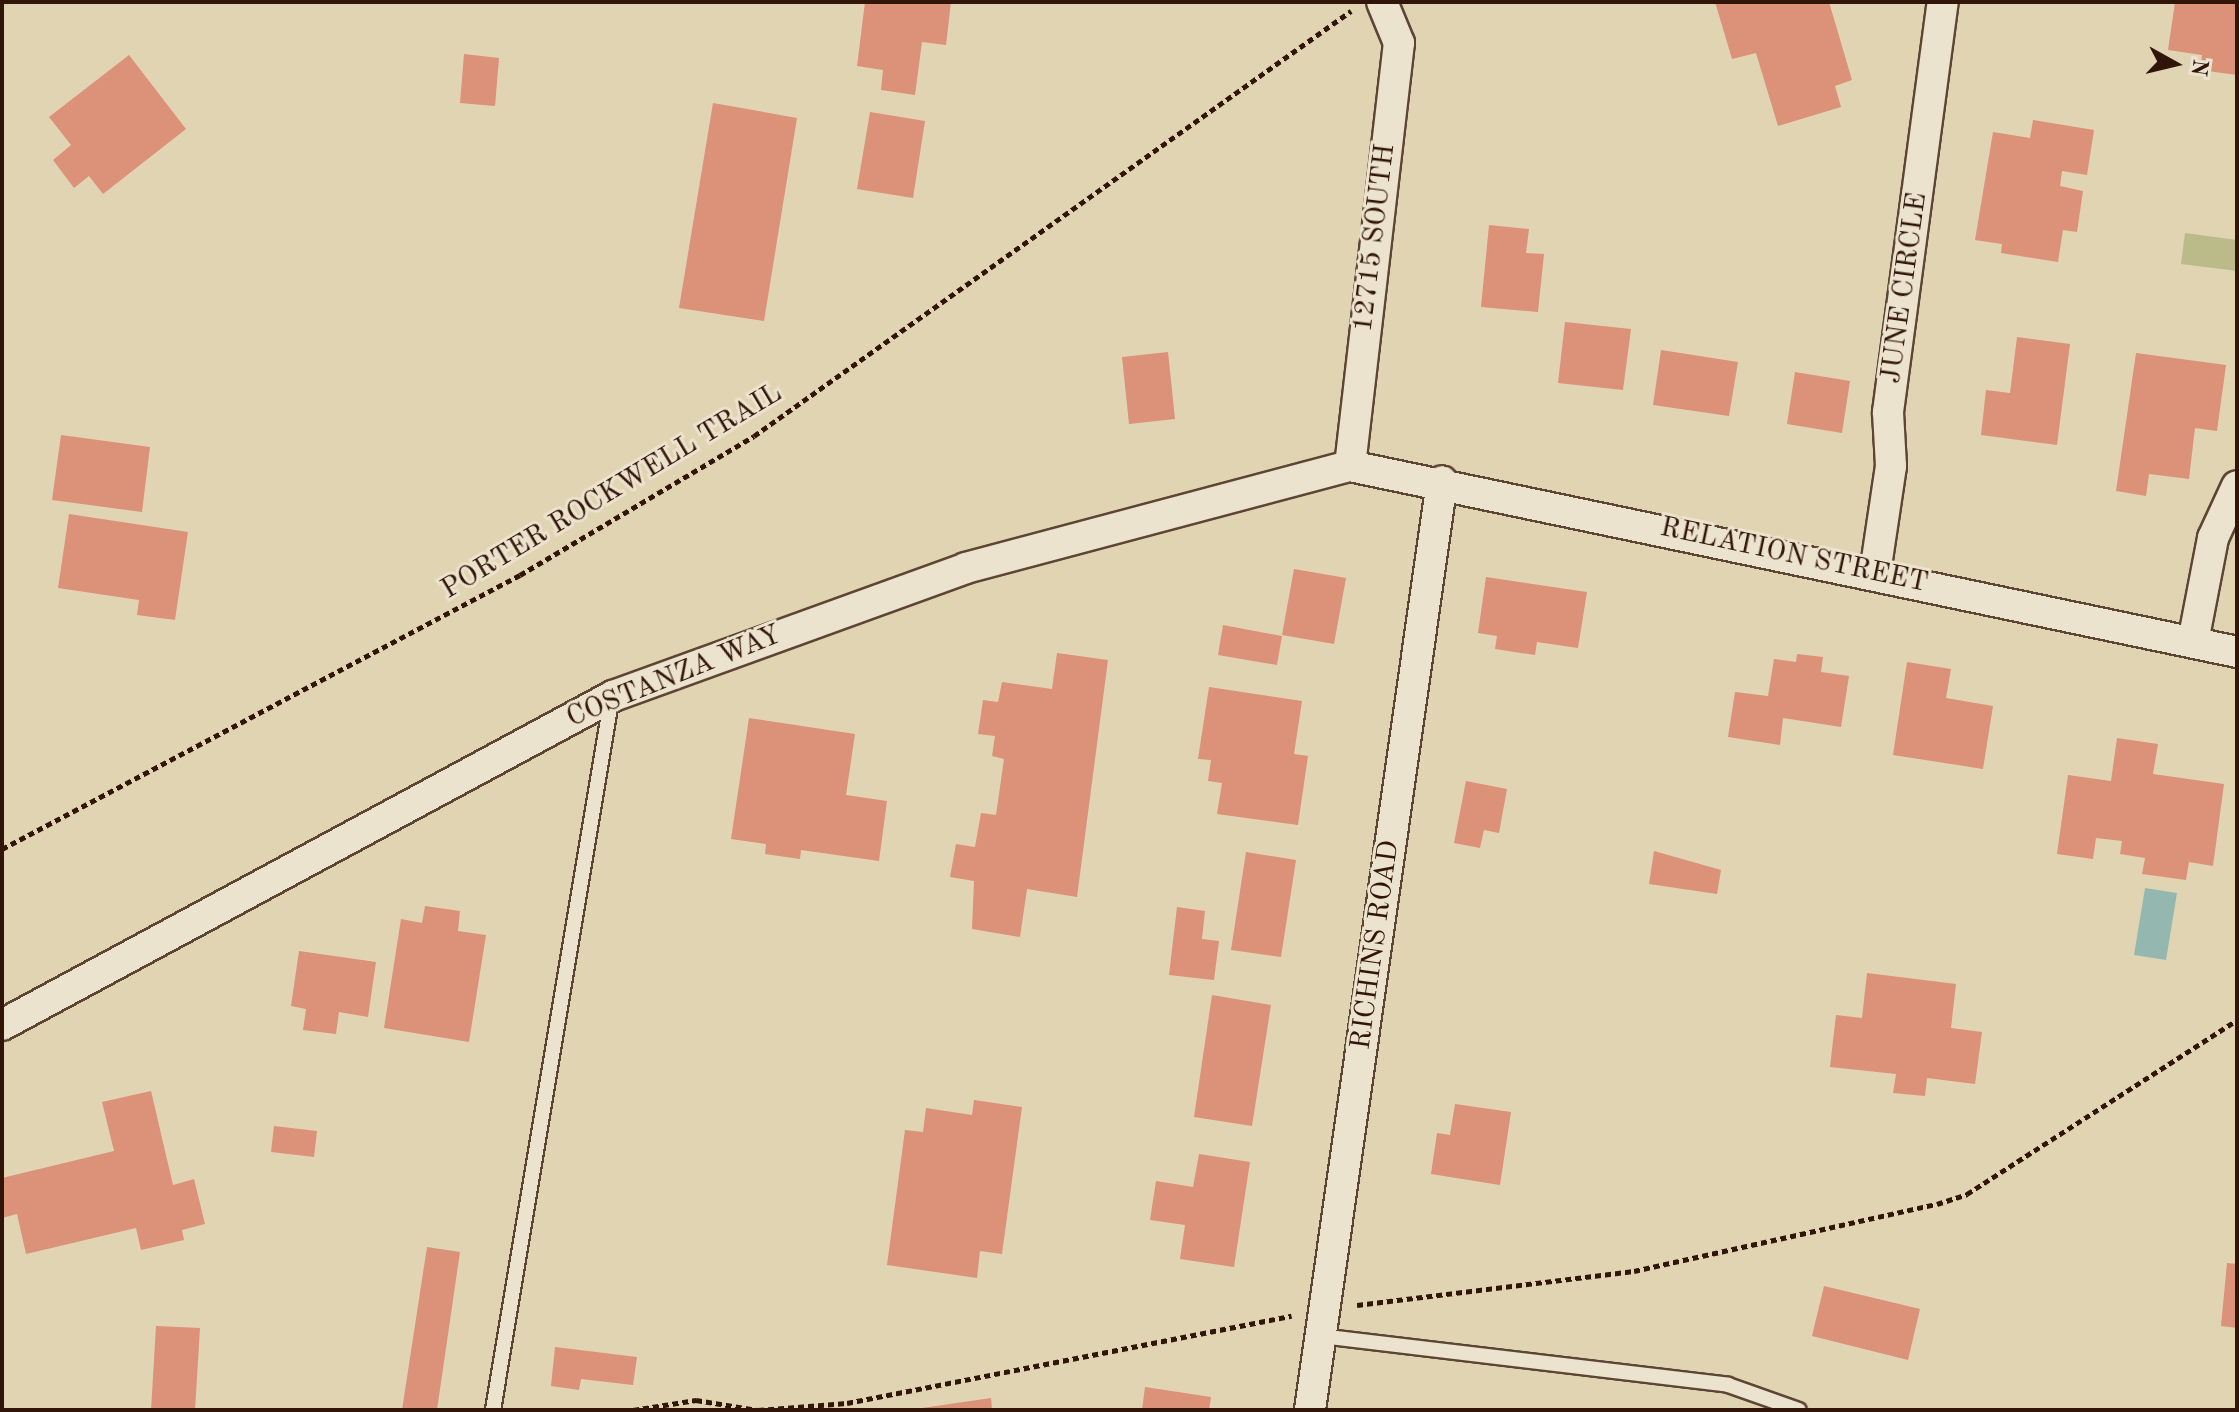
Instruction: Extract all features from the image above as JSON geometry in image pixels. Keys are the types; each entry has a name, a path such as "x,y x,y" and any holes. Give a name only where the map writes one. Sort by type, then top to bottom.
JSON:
{"street":[{"name":"JUNE CIRCLE","path":"1875,573 1891,466 1888,412 1943,2"},
{"name":"12715 SOUTH","path":"1350,466 1396,70 1382,5"},
{"name":"RELATION STREET","path":"1350,466 1442,481 2237,652"},
{"name":"COSTANZA WAY","path":"2,1025 613,696 966,568 1350,466"},
{"name":"RICHINS ROAD","path":"1310,1410 1442,481"},
{"path":"2193,642 2213,538 2237,486"}],"lane":[{"path":"493,1410 613,696"},
{"path":"1322,1322 1728,1385 1780,1408 1799,1410"}],"path":[{"name":"PORTER ROCKWELL TRAIL","path":"2,849 507,583 754,436 1382,5"},
{"path":"633,1410 696,1400 758,1410 847,1403 1634,1271 1947,1201 2237,1020"}],"green space":[{"path":"2185,233 2237,240 2237,271 2181,264"}],"water":[{"path":"2145,888 2177,893 2166,960 2134,955"}],"building":[{"path":"865,2 951,2 946,45 922,42 915,95 881,90 883,70 857,66"},
{"path":"1715,2 1829,2 1852,80 1835,86 1841,107 1778,126 1756,53 1732,59"},
{"path":"2175,2 2237,2 2237,75 2200,70 2202,55 2168,50"},
{"path":"464,54 499,58 495,106 460,103"},
{"path":"129,55 186,129 103,194 89,176 74,188 53,160 71,145 49,117"},
{"path":"713,103 797,118 764,321 679,308"},
{"path":"870,112 925,121 913,198 857,189"},
{"path":"2033,120 2094,130 2087,175 2062,171 2060,186 2083,191 2077,232 2063,230 2058,262 2001,253 2002,244 1975,240 1993,132 2030,138"},
{"path":"1489,225 1529,229 1526,253 1544,254 1538,312 1481,307"},
{"path":"1565,322 1631,329 1623,390 1558,383"},
{"path":"2017,337 2070,344 2057,445 1981,435 1986,390 2010,393"},
{"path":"1661,350 1738,362 1729,416 1653,405"},
{"path":"1168,352 1175,419 1129,424 1122,357"},
{"path":"2136,353 2226,365 2217,431 2195,428 2189,479 2149,474 2146,496 2116,491"},
{"path":"1795,372 1850,381 1842,433 1787,424"},
{"path":"61,435 150,447 142,512 52,500"},
{"path":"69,514 188,532 175,620 137,615 139,600 58,588"},
{"path":"1294,569 1346,578 1334,644 1282,635"},
{"path":"1486,577 1587,592 1578,648 1537,642 1535,655 1495,649 1497,636 1478,633"},
{"path":"1223,625 1282,636 1277,665 1218,655"},
{"path":"1057,653 1108,660 1077,897 1027,889 1020,937 972,929 974,881 950,877 956,844 975,847 981,813 996,815 1004,759 992,756 995,736 978,734 983,700 998,702 1002,682 1052,689"},
{"path":"1797,654 1823,657 1821,672 1849,676 1841,727 1783,718 1780,745 1728,737 1735,692 1768,696 1774,659 1796,662"},
{"path":"1907,662 1951,669 1946,698 1993,706 1983,769 1893,755"},
{"path":"1209,687 1302,701 1294,754 1308,756 1298,825 1217,814 1222,783 1208,781 1211,760 1198,759"},
{"path":"749,718 855,734 846,795 887,801 879,861 801,850 800,859 765,854 766,844 731,839"},
{"path":"2117,738 2158,744 2153,774 2224,784 2213,866 2189,862 2186,880 2142,874 2145,858 2120,854 2122,841 2096,838 2093,859 2057,854 2068,775 2111,781"},
{"path":"1466,781 1507,789 1499,833 1484,830 1480,848 1454,843"},
{"path":"1654,851 1721,870 1717,894 1649,884"},
{"path":"1246,852 1296,860 1281,957 1231,950"},
{"path":"425,906 460,911 458,931 486,935 469,1042 384,1028 401,919 422,923"},
{"path":"1177,907 1205,911 1202,939 1219,941 1214,980 1169,975"},
{"path":"299,951 376,962 368,1017 339,1012 336,1034 303,1030 306,1009 291,1006"},
{"path":"1867,973 1956,984 1951,1028 1982,1032 1975,1084 1927,1078 1925,1096 1893,1093 1896,1074 1830,1067 1836,1015 1862,1018"},
{"path":"1212,995 1271,1005 1252,1126 1194,1117"},
{"path":"151,1091 173,1185 194,1179 205,1224 182,1230 184,1240 141,1250 136,1228 26,1254 17,1214 2,1218 2,1178 114,1151 102,1102"},
{"path":"974,1100 1022,1107 1002,1254 980,1251 977,1278 887,1265 905,1130 923,1132 926,1108 972,1115"},
{"path":"1455,1104 1511,1112 1500,1185 1431,1174 1437,1133 1450,1135"},
{"path":"274,1126 317,1131 314,1157 271,1152"},
{"path":"1199,1154 1250,1162 1234,1267 1180,1259 1185,1225 1150,1220 1156,1181 1193,1187"},
{"path":"427,1247 460,1252 437,1410 402,1410"},
{"path":"2227,1263 2237,1264 2237,1328 2221,1326"},
{"path":"1824,1286 1920,1309 1908,1360 1812,1336"},
{"path":"156,1326 200,1328 195,1410 151,1410"},
{"path":"555,1347 637,1357 633,1385 581,1379 579,1390 551,1386"},
{"path":"1145,1387 1211,1397 1209,1410 1142,1410"},
{"path":"991,1398 992,1410 922,1410 922,1408"}]}
